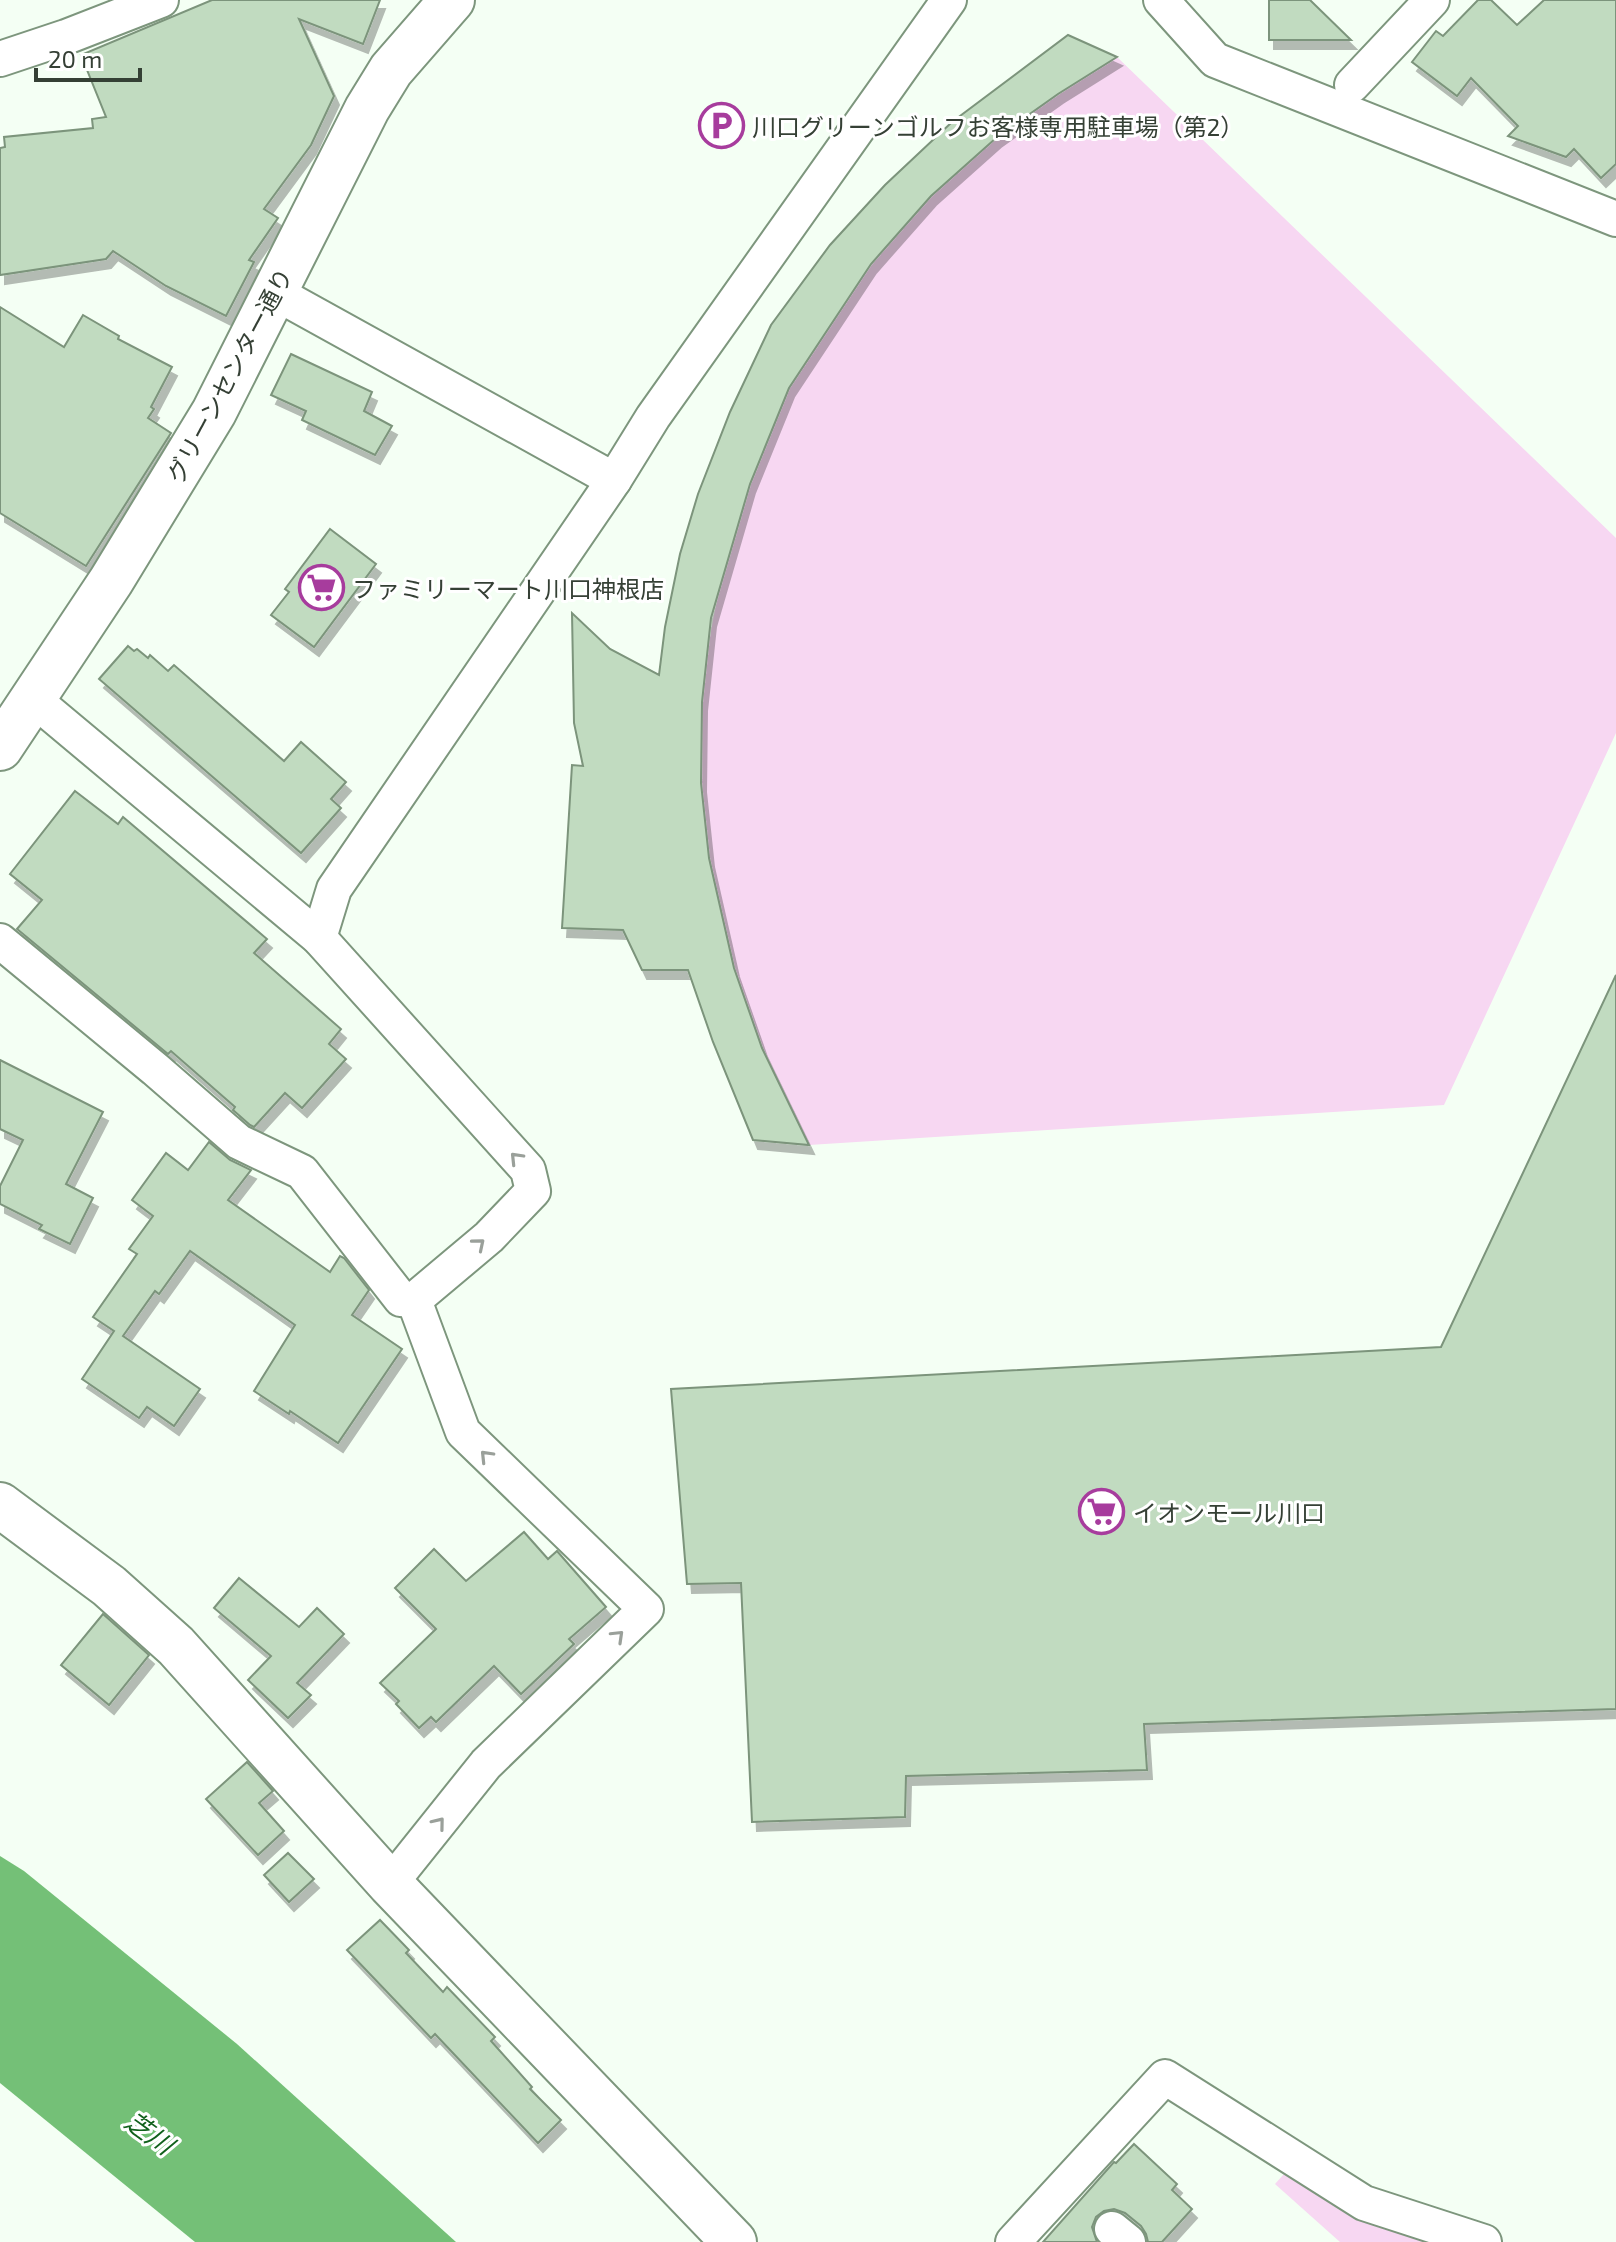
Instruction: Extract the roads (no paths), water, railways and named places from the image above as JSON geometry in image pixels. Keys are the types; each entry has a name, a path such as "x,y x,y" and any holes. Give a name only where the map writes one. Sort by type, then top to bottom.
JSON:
{"street":[{"path":"0,59 161,0"},
{"name":"グリーンセンター通り","path":"0,748 111,581 214,412 375,96 391,70 452,0"},
{"path":"1161,0 1215,60 1616,219"},
{"path":"1352,85 1432,0"},
{"path":"319,938 334,889 614,480 653,417 945,1"},
{"path":"274,292 614,480"},
{"path":"0,941 239,1142 302,1172 401,1299 414,1300 489,1237 533,1191 528,1170 319,938 32,698"},
{"path":"390,1884 486,1764 646,1609 463,1432 414,1300"},
{"path":"0,1505 109,1586 176,1646 390,1884 734,2242"},
{"path":"1013,2242 1165,2077 1364,2203 1484,2242"}],"water":[{"name":"芝川","path":"0,1856 24,1871 237,2044 456,2242 195,2242 0,2083"}],"place":[{"name":"川口グリーンゴルフお客様専用駐車場（第2）","path":"721,126"},
{"name":"ファミリーマート川口神根店","path":"321,588"},
{"name":"イオンモール川口","path":"1102,1512"}]}
